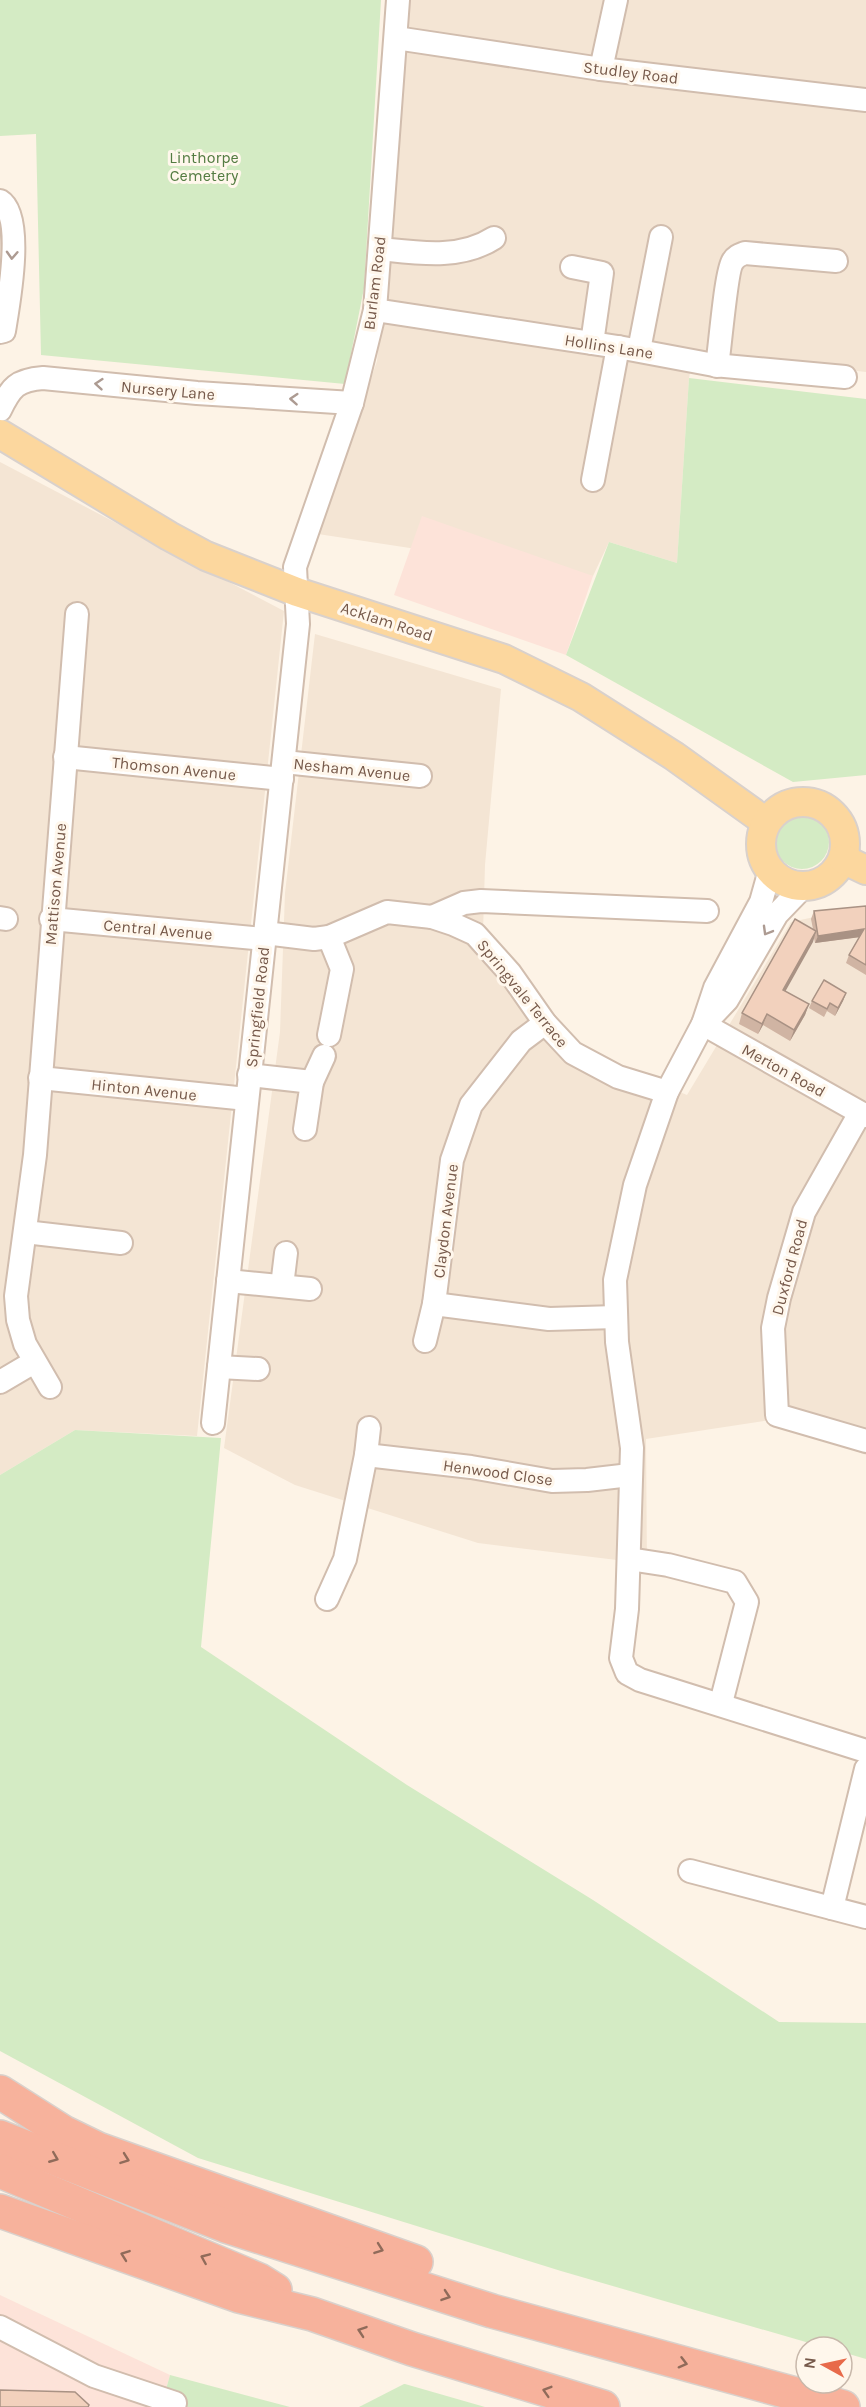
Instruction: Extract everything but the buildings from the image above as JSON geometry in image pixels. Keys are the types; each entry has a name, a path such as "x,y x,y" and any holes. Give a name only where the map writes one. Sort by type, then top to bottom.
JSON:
{"highway":[{"path":"0,2092 63,2132 98,2149 519,2299 627,2348"},
{"path":"0,2137 226,2226 370,2270 492,2312 843,2407"},
{"path":"0,2171 259,2280 312,2314"},
{"path":"185,2181 370,2270"},
{"path":"0,2211 239,2296 312,2314 412,2349 603,2407"}],"main road":[{"name":"Acklam Road","path":"0,434 168,536 240,571 516,665 581,697 637,732 766,822"},
{"path":"801,801 815,802 838,818 854,864 828,878 804,886 791,884 770,870 761,847 766,822 788,804 801,801"}],"street":[{"name":"Burlam Road","path":"297,592 295,567 352,403 375,309 398,0"},
{"path":"601,69 616,0"},
{"name":"Studley Road","path":"396,38 601,69 866,100"},
{"path":"0,201 5,204 12,221 13,241 10,295 4,331 0,332"},
{"path":"593,480 660,237"},
{"path":"380,249 426,253 452,252 478,248 494,238"},
{"path":"717,366 732,261 745,254 836,261"},
{"path":"572,267 602,273 592,343"},
{"name":"Hollins Lane","path":"375,309 592,343 717,366 845,377"},
{"name":"Nursery Lane","path":"0,410 8,394 23,380 43,378 197,393 352,403"},
{"name":"Springfield Road","path":"213,1423 298,624 297,592"},
{"name":"Mattison Avenue","path":"50,1387 34,1362 18,1320 16,1296 35,1155 51,919 77,614"},
{"name":"Thomson Avenue","path":"65,757 283,770"},
{"name":"Nesham Avenue","path":"283,770 420,776"},
{"path":"770,870 761,902 715,988 703,1024 667,1092 635,1185 615,1280 617,1342 632,1448 629,1558 621,1658 627,1673 640,1680 721,1703 866,1751"},
{"path":"703,1024 728,1000 777,914 804,886"},
{"path":"432,917 464,903 481,901 707,911"},
{"name":"Springvale Terrace","path":"336,934 387,912 432,917 475,934 510,973 544,1023 573,1053 618,1077 667,1092"},
{"name":"Central Avenue","path":"51,919 314,939 336,934"},
{"path":"305,1129 312,1082 326,1046 342,969 336,934"},
{"name":"Claydon Avenue","path":"425,1341 434,1304 452,1160 471,1105 521,1041 544,1023"},
{"name":"Merton Road","path":"703,1024 863,1115"},
{"path":"249,1075 312,1082"},
{"name":"Hinton Avenue","path":"40,1078 247,1100"},
{"name":"Duxford Road","path":"863,1115 804,1212 773,1328 777,1415 866,1441"},
{"path":"25,1232 121,1243"},
{"path":"282,1286 286,1253"},
{"path":"228,1281 310,1290"},
{"path":"434,1304 549,1319 616,1317"},
{"path":"0,1382 34,1362"},
{"path":"219,1366 258,1369"},
{"path":"327,1599 345,1559 366,1455 369,1428"},
{"name":"Henwood Close","path":"366,1455 471,1467 552,1481 630,1475"},
{"path":"629,1558 735,1582 747,1602 721,1703"},
{"path":"832,1908 866,1770"},
{"path":"690,1871 866,1917"},
{"path":"0,2327 94,2376 132,2399 175,2403"}],"shaded area":[{"path":"409,0 866,0 866,372 694,353 689,378 677,563 609,542 593,576 318,534 377,361"},
{"path":"0,462 284,611 197,1436 75,1430 0,1475"},
{"path":"422,516 593,576 566,655 394,595"},
{"path":"315,634 501,689 485,865 483,933 575,1048 687,1095 791,922 866,906 866,1455 777,1419 646,1439 647,1568 617,1560 478,1543 295,1485 224,1448 280,1032 285,893"},
{"path":"0,2295 170,2375 161,2407 0,2407"}],"green space":[{"name":"Linthorpe Cemetery","path":"0,0 381,0 364,288 345,384 41,355 36,134 0,136"},
{"path":"689,378 866,399 866,775 793,782 566,655 609,542 677,563"},
{"path":"802,815 812,817 821,823 827,832 829,842 827,852 821,861 812,867 802,869 792,867 783,861 777,852 775,842 777,832 783,823 792,817"},
{"path":"75,1430 221,1438 201,1647 407,1785 593,1900 779,2022 866,2023 866,2359 854,2356 854,2335 794,2335 794,2339 561,2271 198,2158 0,2051 0,1475"},
{"path":"170,2375 290,2407 161,2407"},
{"path":"405,2384 485,2407 359,2407"}]}
